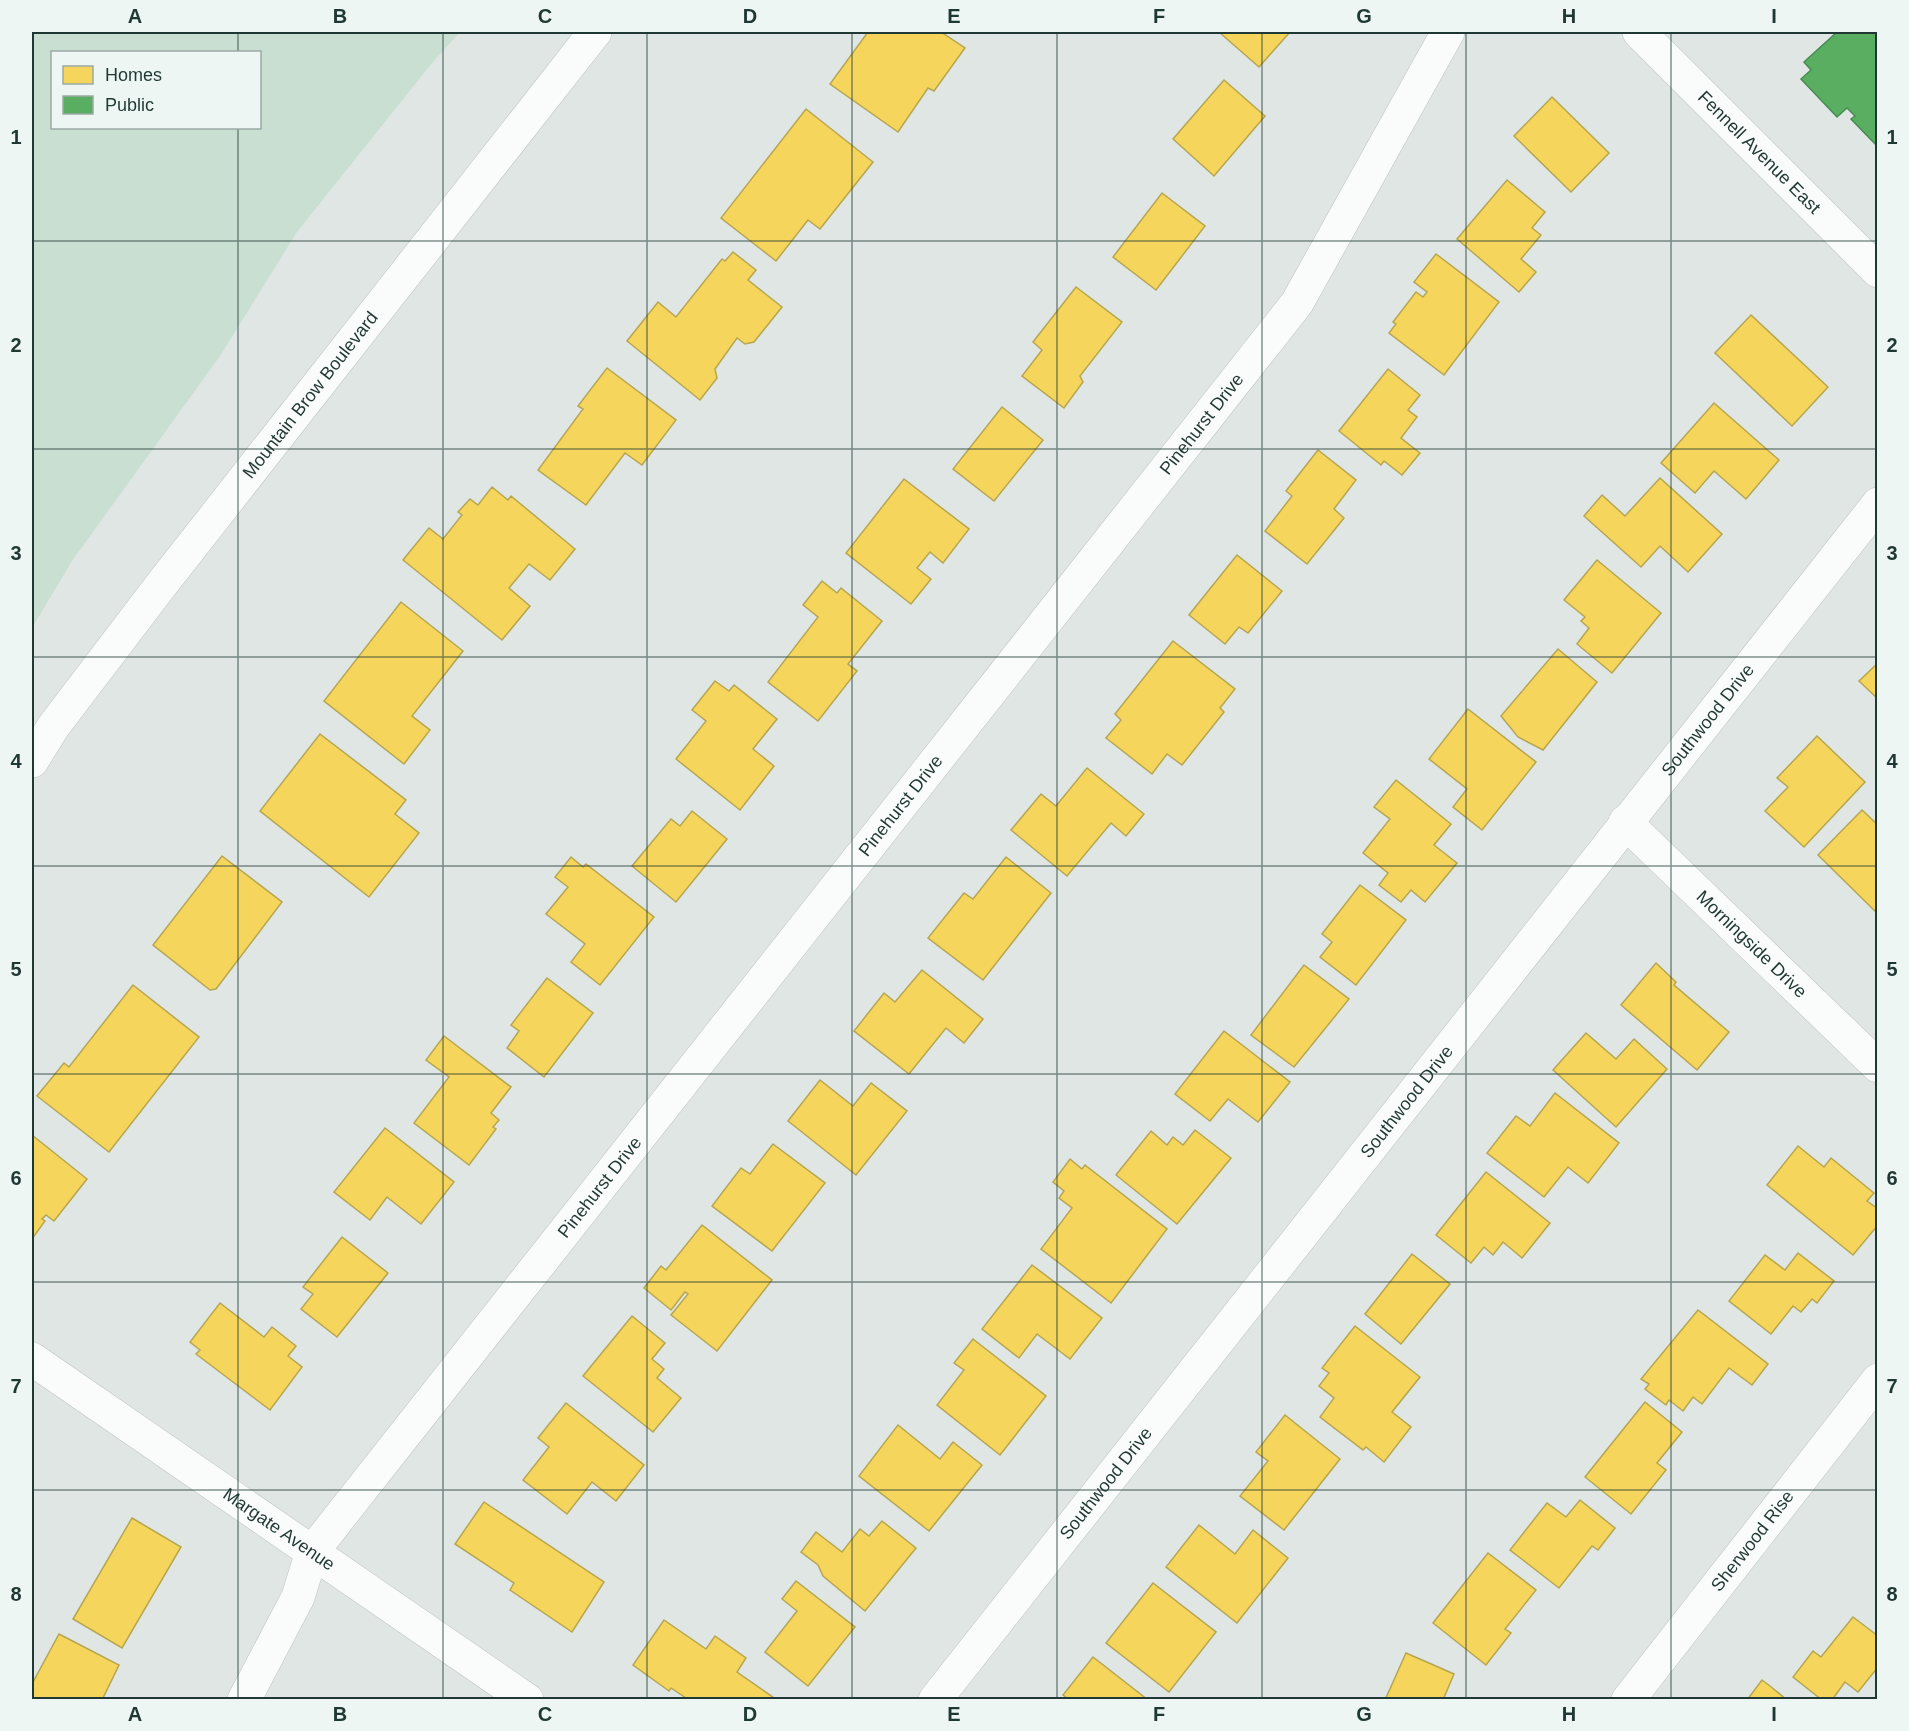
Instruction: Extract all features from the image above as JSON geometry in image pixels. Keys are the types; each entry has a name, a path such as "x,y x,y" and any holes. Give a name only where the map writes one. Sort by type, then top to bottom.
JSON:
{"street":[{"name":"Mountain Brow Boulevard","path":"32,761 54,727 158,589 595,32"},
{"name":"Pinehurst Drive","path":"312,1551 1297,303 1448,32"},
{"name":"Fennell Avenue East","path":"1639,32 1878,271"},
{"name":"Southwood Drive","path":"935,1700 1878,504"},
{"name":"Morningside Drive","path":"1625,822 1878,1066"},
{"name":"Margate Avenue","path":"32,1359 527,1700"},
{"name":"Sherwood Rise","path":"1628,1700 1878,1380"},
{"path":"244,1700 298,1596 312,1551"}],"green space":[{"path":"32,32 460,32 432,63 297,232 220,356 72,561 32,628"}],"building: Homes":[{"path":"868,32 941,32 965,48 934,91 928,88 898,132 830,84"},
{"path":"1219,32 1290,32 1259,67"},
{"path":"1224,80 1265,116 1214,176 1173,139"},
{"path":"1552,97 1609,153 1571,192 1514,136"},
{"path":"806,109 873,162 820,229 808,220 776,261 721,218"},
{"path":"1507,180 1545,212 1532,228 1541,235 1521,259 1536,272 1519,292 1457,239"},
{"path":"1162,193 1205,226 1156,290 1113,257"},
{"path":"733,252 756,270 748,280 782,307 754,342 745,344 737,338 715,369 717,378 700,400 627,341 658,302 676,317 722,259 725,261"},
{"path":"1436,254 1499,302 1444,375 1389,333 1396,324 1393,322 1416,292 1423,297 1427,292 1414,282"},
{"path":"1076,287 1122,322 1080,376 1083,382 1064,408 1022,376 1042,350 1033,342"},
{"path":"1751,315 1828,387 1792,426 1715,353"},
{"path":"607,368 676,420 642,465 625,453 586,505 538,470 583,409 578,406"},
{"path":"1388,369 1420,395 1408,410 1417,417 1401,438 1420,453 1402,475 1384,461 1381,465 1339,431"},
{"path":"1714,403 1779,460 1746,499 1714,471 1695,493 1661,463"},
{"path":"1002,407 1043,440 994,501 953,469"},
{"path":"1318,450 1356,480 1334,509 1344,518 1307,564 1265,531 1292,496 1286,491"},
{"path":"1660,478 1722,534 1688,572 1660,546 1641,567 1584,516 1602,495 1625,516"},
{"path":"904,479 969,529 943,563 930,552 917,568 931,579 911,604 846,553"},
{"path":"492,487 508,500 511,496 575,549 550,580 529,564 509,588 530,606 502,640 403,560 429,528 443,539 462,515 458,512 470,499 478,505"},
{"path":"1237,555 1282,591 1248,633 1239,627 1225,644 1189,615"},
{"path":"1597,560 1661,613 1612,673 1577,644 1589,628 1581,621 1585,617 1564,600"},
{"path":"822,581 837,593 841,588 882,621 848,664 857,671 818,721 768,682 818,617 803,605"},
{"path":"401,602 463,651 412,716 430,730 404,764 324,701"},
{"path":"1173,641 1235,689 1220,708 1224,712 1182,765 1167,754 1152,774 1106,738 1121,720 1115,714"},
{"path":"1558,649 1597,682 1543,750 1518,737 1501,716"},
{"path":"1878,663 1878,699 1859,681"},
{"path":"715,681 729,691 734,685 777,719 753,749 774,766 740,810 676,759 706,721 692,710"},
{"path":"1468,709 1536,762 1482,830 1453,807 1467,789 1429,759"},
{"path":"320,734 406,800 395,814 419,833 369,897 260,811"},
{"path":"1817,736 1865,782 1804,847 1765,811 1788,787 1777,778"},
{"path":"1087,768 1144,814 1126,836 1111,823 1067,876 1011,830 1041,794 1056,806"},
{"path":"1396,780 1451,824 1434,845 1457,863 1425,902 1411,890 1401,902 1379,885 1388,873 1363,853 1390,819 1374,807"},
{"path":"1862,810 1878,825 1878,914 1818,855"},
{"path":"692,811 727,839 676,902 632,866 671,819 680,826"},
{"path":"222,856 282,902 216,989 210,990 153,945"},
{"path":"571,857 583,867 586,864 654,917 600,985 571,962 585,944 546,914 568,887 555,877"},
{"path":"1006,857 1051,893 983,980 928,938 964,893 973,899"},
{"path":"1360,885 1406,920 1356,985 1320,957 1332,942 1322,934"},
{"path":"1656,963 1676,982 1674,985 1729,1032 1697,1070 1621,1005"},
{"path":"1304,965 1349,999 1294,1067 1251,1035"},
{"path":"922,970 983,1019 964,1043 946,1028 909,1074 854,1031 884,993 895,1002"},
{"path":"547,978 593,1013 544,1077 507,1048 519,1031 511,1025"},
{"path":"133,985 199,1037 109,1152 37,1096 64,1063 69,1067"},
{"path":"1224,1031 1290,1082 1258,1122 1228,1099 1210,1121 1175,1094"},
{"path":"1586,1033 1616,1059 1634,1039 1667,1069 1616,1127 1553,1070"},
{"path":"444,1036 511,1087 491,1113 499,1120 493,1127 496,1129 469,1165 414,1123 449,1077 426,1060"},
{"path":"820,1080 853,1106 871,1083 907,1111 856,1175 788,1121"},
{"path":"1555,1093 1619,1143 1588,1183 1568,1167 1544,1197 1487,1153 1516,1116 1530,1126"},
{"path":"385,1128 454,1182 421,1224 387,1197 370,1220 334,1192"},
{"path":"1195,1130 1231,1158 1177,1224 1116,1175 1151,1131 1167,1145 1173,1137 1183,1145"},
{"path":"32,1135 87,1179 54,1221 46,1215 42,1219 45,1221 32,1239"},
{"path":"773,1144 825,1183 772,1251 712,1206 741,1168 750,1174"},
{"path":"1798,1146 1824,1167 1831,1158 1874,1193 1867,1201 1878,1209 1878,1225 1853,1255 1767,1185"},
{"path":"1070,1159 1082,1169 1085,1165 1167,1229 1111,1303 1041,1249 1072,1208 1059,1198 1064,1191 1053,1182"},
{"path":"1486,1172 1550,1223 1522,1258 1503,1242 1493,1255 1484,1247 1471,1263 1436,1235"},
{"path":"702,1225 772,1280 717,1351 671,1315 688,1294 685,1292 671,1310 644,1288 661,1266 666,1270"},
{"path":"342,1237 388,1273 337,1337 301,1309 313,1294 303,1287"},
{"path":"1798,1253 1834,1281 1817,1303 1812,1299 1801,1312 1793,1306 1771,1334 1729,1301 1765,1255 1785,1270"},
{"path":"1412,1254 1450,1284 1401,1344 1365,1314"},
{"path":"1032,1265 1102,1318 1070,1359 1037,1334 1019,1358 982,1329"},
{"path":"220,1303 264,1337 272,1327 296,1346 288,1356 302,1367 270,1410 196,1354 200,1350 190,1342"},
{"path":"1698,1310 1768,1364 1752,1385 1729,1368 1702,1404 1693,1397 1683,1411 1669,1400 1666,1405 1645,1389 1649,1384 1641,1379"},
{"path":"632,1316 665,1343 652,1359 664,1369 657,1378 681,1398 653,1432 583,1376"},
{"path":"1355,1326 1420,1377 1392,1412 1411,1427 1384,1462 1366,1447 1363,1450 1320,1417 1334,1398 1319,1386 1329,1373 1322,1368"},
{"path":"973,1339 1046,1396 1000,1455 937,1405 964,1370 954,1363"},
{"path":"1645,1402 1682,1432 1657,1463 1666,1470 1631,1514 1585,1477"},
{"path":"566,1403 644,1465 616,1501 592,1482 567,1514 523,1480 549,1447 538,1438"},
{"path":"1285,1415 1340,1459 1284,1530 1240,1496 1268,1461 1256,1452"},
{"path":"898,1425 940,1459 953,1442 982,1465 929,1531 859,1476"},
{"path":"1580,1500 1615,1528 1598,1550 1592,1546 1559,1588 1510,1550 1547,1503 1566,1517"},
{"path":"484,1502 604,1582 572,1632 510,1590 514,1583 455,1544"},
{"path":"132,1518 181,1547 122,1648 73,1619"},
{"path":"882,1521 916,1548 865,1611 823,1576 818,1565 801,1552 816,1532 842,1552 860,1529 869,1536"},
{"path":"1199,1525 1235,1554 1253,1530 1288,1558 1237,1623 1166,1567"},
{"path":"1488,1553 1536,1590 1505,1629 1511,1633 1486,1665 1433,1623"},
{"path":"796,1581 855,1627 808,1686 765,1652 797,1611 782,1599"},
{"path":"1153,1583 1216,1632 1169,1692 1106,1643"},
{"path":"1853,1617 1878,1636 1878,1667 1858,1692 1845,1682 1832,1700 1822,1700 1793,1677 1813,1651 1821,1657"},
{"path":"664,1620 706,1649 715,1636 746,1658 737,1672 777,1700 689,1700 671,1688 669,1691 633,1665"},
{"path":"59,1634 119,1665 102,1700 32,1700 32,1684"},
{"path":"1406,1653 1454,1674 1443,1700 1385,1700"},
{"path":"1093,1657 1148,1700 1070,1700 1063,1695"},
{"path":"1762,1680 1770,1686 1787,1700 1747,1700"}],"building: Public":[{"path":"1837,32 1878,32 1878,147 1851,119 1855,116 1847,108 1837,117 1801,79 1811,70 1804,62"}]}
